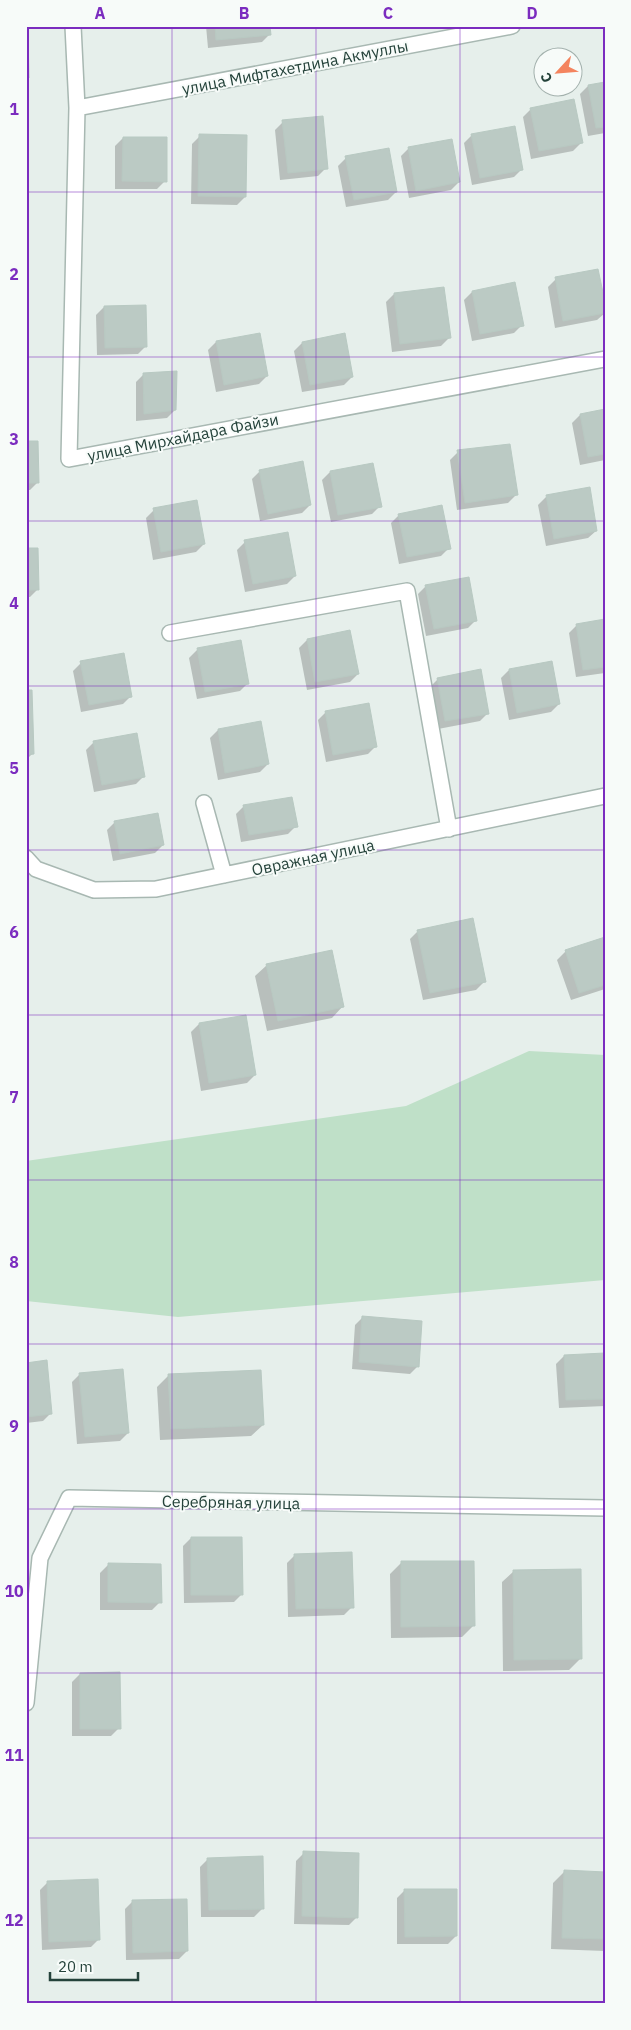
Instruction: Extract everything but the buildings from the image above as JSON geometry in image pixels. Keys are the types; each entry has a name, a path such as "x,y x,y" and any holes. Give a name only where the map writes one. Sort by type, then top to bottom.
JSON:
{"street":[{"name":"улица Мирхайдара Файзи","path":"73,26 78,108 69,459 605,359"},
{"name":"улица Мифтахетдина Акмуллы","path":"78,108 512,26"},
{"path":"170,633 406,591 449,828"},
{"name":"Овражная улица","path":"26,858 36,869 94,890 156,889 605,796"},
{"path":"204,803 224,875"},
{"name":"Серебряная улица","path":"26,1703 40,1558 69,1498 605,1508"}],"green space":[{"path":"529,1051 605,1055 605,1280 178,1317 26,1301 26,1161 406,1106"}]}
